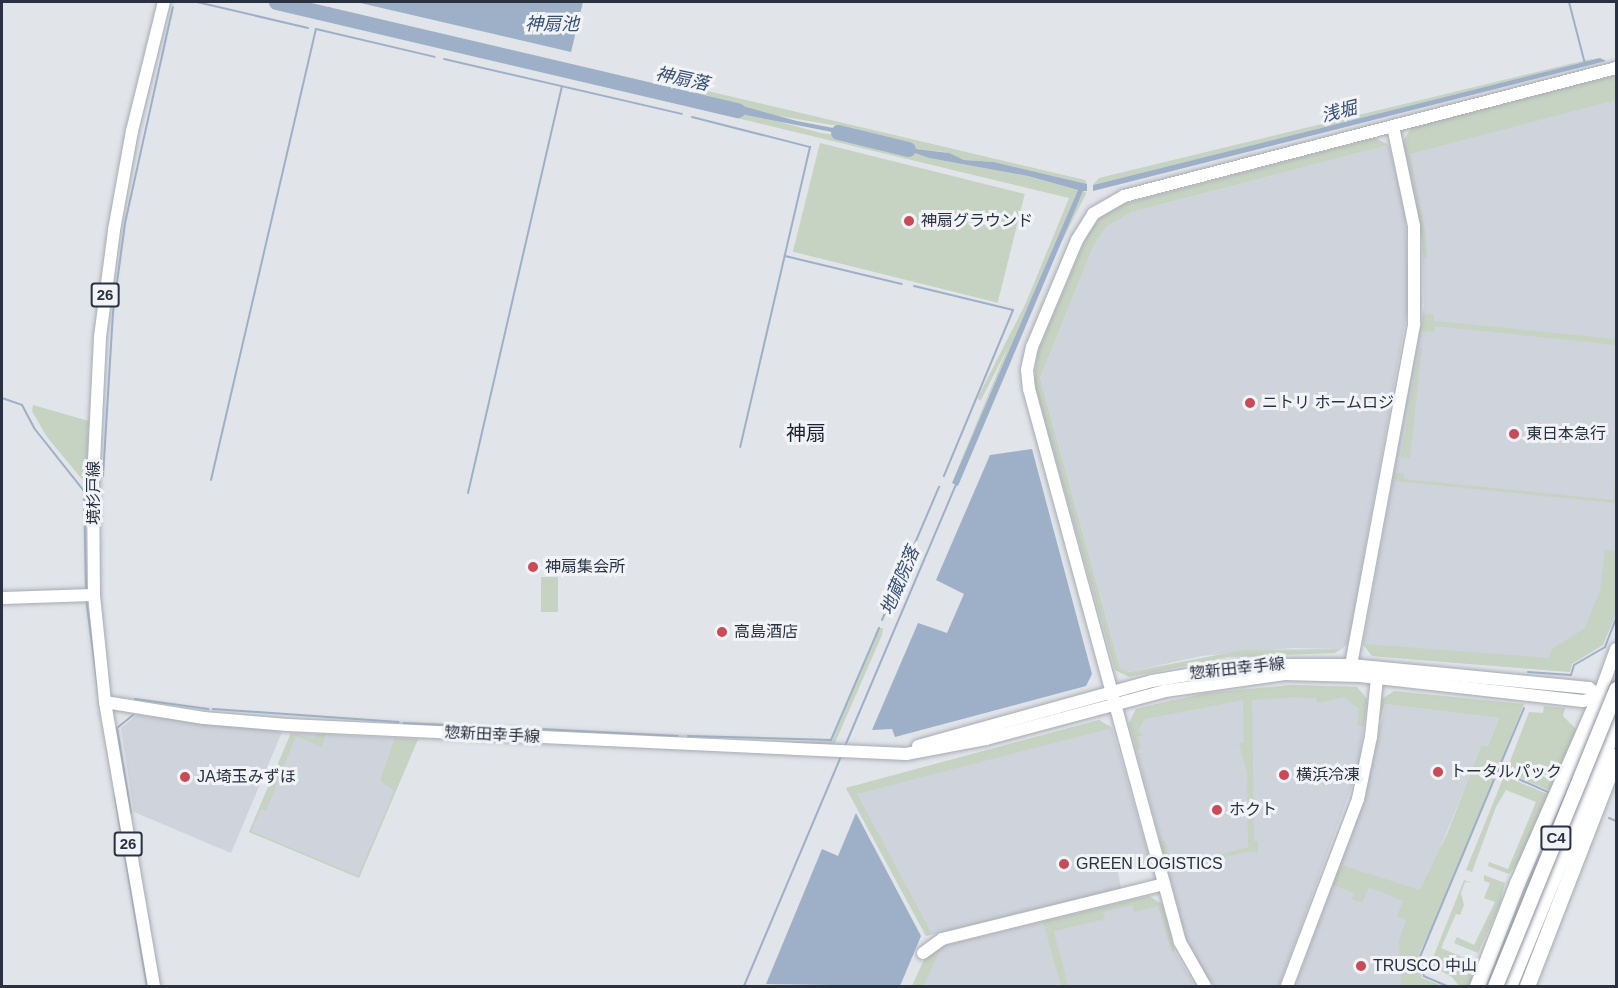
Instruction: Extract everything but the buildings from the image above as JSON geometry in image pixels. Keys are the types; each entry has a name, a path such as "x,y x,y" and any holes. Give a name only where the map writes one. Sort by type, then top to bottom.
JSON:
{"highway":[{"name":"C4","path":"1495,987 1617,688"},
{"path":"1477,987 1517,883 1599,696"},
{"name":"C4","path":"1509,987 1617,723"},
{"path":"1527,987 1617,756"}],"main road":[{"name":"境杉戸線","path":"154,987 105,702 94,595 93,488 100,337 128,153 164,2"},
{"path":"1205,987 1183,950 1113,698 1027,370 1032,347 1077,240 1093,214 1117,198 1617,68"},
{"path":"1351,665 1414,324 1414,226 1393,126"},
{"path":"2,598 94,595"},
{"path":"1599,696 1617,649"},
{"name":"惣新田幸手線","path":"105,702 204,718 288,725 881,753 1113,698 1220,668 1296,663 1351,665 1581,687 1599,696 1617,698"},
{"name":"惣新田幸手線","path":"1113,698 1198,684 1304,674 1377,678 1583,700 1599,696"},
{"path":"1287,987 1358,799 1371,737 1377,678"},
{"path":"923,952 942,939 1164,884"}],"shaded area":[{"path":"1616,75 1616,614 1603,645 1572,664 1570,672 1372,656 1363,644 1424,307 1422,233 1403,142 1411,128"},
{"path":"1389,145 1405,214 1409,301 1348,644 1341,649 1293,648 1201,656 1129,672 1120,668 1040,378 1094,245 1106,227 1132,212"},
{"path":"1290,685 1357,687 1367,699 1358,769 1279,986 1215,986 1201,971 1186,939 1129,723 1136,709 1172,700"},
{"path":"1385,704 1499,718 1488,746 1483,744 1441,846 1442,898 1417,959 1422,978 1442,986 1295,986 1364,802"},
{"path":"136,715 282,732 231,853 134,812 121,728"},
{"path":"1099,720 1112,728 1151,864 1118,872 1121,888 926,936 846,788"},
{"path":"291,733 418,739 359,878 249,832"},
{"path":"1149,896 1162,904 1175,952 1195,986 924,986 942,946"}],"green space":[{"path":"1600,58 1093,185 1099,178"},
{"path":"1616,75 1616,100 1410,154 1425,232 1428,258 1424,258 1415,187 1403,142 1411,128"},
{"path":"699,89 1085,180 1087,184 994,162 964,160 945,152 907,148 890,139 838,126 762,113 695,93"},
{"path":"693,99 821,133 883,142 929,158 1028,176 1078,190 952,483 1069,198 695,108"},
{"path":"1375,138 1389,145 1132,212 1106,227 1094,245 1040,378 1120,668 1129,672 1243,650 1341,649 1335,653 1228,657 1129,677 1115,670 1034,381 1038,351 1089,231 1104,214 1123,204"},
{"name":"神扇グラウンド","path":"820,143 1025,194 998,303 793,252"},
{"path":"1083,191 1087,193 981,400 977,399"},
{"path":"1423,314 1434,315 1434,321 1616,339 1616,345 1435,326 1434,332 1422,331"},
{"path":"1422,346 1410,459 1401,458 1419,348"},
{"path":"33,405 89,421 87,478 81,478 47,437 32,411"},
{"path":"1395,473 1404,473 1404,479 1613,500 1616,473 1616,503 1394,481"},
{"path":"1616,539 1616,614 1603,645 1572,664 1570,672 1372,656 1363,644 1549,658 1552,649 1585,628 1600,590 1605,550 1615,551"},
{"path":"541,577 558,577 558,612 541,612"},
{"path":"879,628 883,628 882,635 834,745 765,742 832,741"},
{"path":"1290,685 1357,687 1367,699 1364,726 1357,725 1359,709 1344,697 1317,703 1316,698 1295,697 1252,700 1254,841 1258,841 1258,853 1251,851 1168,871 1160,841 1165,841 1172,867 1248,847 1247,772 1239,744 1244,742 1243,700 1145,719 1138,731 1143,735 1138,737 1141,748 1137,750 1129,723 1136,709 1206,693"},
{"path":"1394,691 1524,704 1463,857 1417,959 1422,978 1442,986 1401,986 1399,940 1406,920 1397,916 1403,901 1369,887 1362,903 1352,899 1354,893 1333,885 1341,865 1420,890 1447,834 1482,744 1488,746 1499,718 1385,704 1380,720 1382,699"},
{"path":"1544,706 1565,708 1563,716 1577,730 1550,791 1506,772 1529,712 1543,713"},
{"path":"1099,720 1112,728 857,794 932,934 926,936 846,788"},
{"path":"291,733 315,739 315,734 326,734 322,747 296,736 266,811 261,809 251,831 358,876 394,791 380,781 395,738 418,739 359,878 249,832"},
{"path":"1504,776 1550,795 1522,858 1509,874 1488,866 1489,862 1508,869 1536,802 1506,790 1496,807 1472,872 1466,870"},
{"path":"1484,875 1505,883 1500,904 1478,953 1454,943 1457,937 1474,945 1495,902 1484,898 1490,883 1484,881"},
{"path":"1464,880 1472,883 1465,882 1461,893 1464,905 1460,915 1456,914 1441,948 1474,962 1471,986 1459,986 1452,977 1430,965"},
{"path":"1149,896 1162,904 1175,951 1172,952 1158,906 1134,912 1132,905 1103,912 1105,919 1054,931 1068,986 1061,986 1043,922"},
{"path":"942,946 924,986 912,986 927,953"}],"water":[{"name":"神扇池","path":"356,2 583,2 571,52"},
{"path":"1600,58 1606,61 1093,191 1093,185"},
{"path":"695,93 797,121 890,139 908,148 949,153 964,160 994,162 1087,184 1087,191 1083,191 958,486 952,483 1078,190 1028,176 929,158 883,142 746,115 693,99"},
{"path":"1032,449 1092,674 1086,686 895,737 892,729 872,730 918,623 947,633 964,594 936,580 990,455"},
{"path":"856,813 921,936 900,986 766,984 822,849 838,856"}],"waterway":[{"path":"197,2 308,28"},
{"name":"神扇落","path":"276,2 738,110"},
{"path":"1569,2 1585,64"},
{"path":"103,476 113,312 125,223 173,7"},
{"name":"神扇落","path":"326,14 329,8"},
{"path":"211,480 316,29 435,57"},
{"path":"444,59 682,114"},
{"path":"468,493 562,87"},
{"path":"692,117 810,147 740,447"},
{"name":"神扇落","path":"838,132 908,149"},
{"path":"785,256 902,284"},
{"path":"914,286 1013,310 944,476"},
{"path":"2,398 22,405 34,428 84,491 86,590"},
{"name":"地蔵院落","path":"845,746 956,484"},
{"path":"882,620 939,487"},
{"path":"86,598 99,697"},
{"path":"1528,672 1571,675 1574,665 1605,647 1616,619"},
{"path":"688,736 831,740 879,628"},
{"path":"135,699 208,709"},
{"path":"1447,986 1424,976 1419,959 1524,708"},
{"path":"213,709 399,722"},
{"path":"131,813 117,728 133,715"},
{"path":"404,723 469,726"},
{"path":"475,726 534,729"},
{"path":"540,729 678,736"},
{"name":"地蔵院落","path":"744,986 842,754"},
{"path":"1507,774 1548,792"},
{"path":"115,797 147,986"},
{"path":"1609,818 1616,821"}],"place":[{"name":"神扇グラウンド","path":"909,221"},
{"name":"ニトリ ホームロジ","path":"1250,403"},
{"name":"東日本急行","path":"1514,434"},
{"name":"神扇集会所","path":"533,567"},
{"name":"高島酒店","path":"722,632"},
{"name":"トータルパック","path":"1438,772"},
{"name":"横浜冷凍","path":"1284,775"},
{"name":"JA埼玉みずほ","path":"185,777"},
{"name":"ホクト","path":"1217,810"},
{"name":"GREEN LOGISTICS","path":"1064,864"},
{"name":"TRUSCO 中山","path":"1361,966"}],"district":[{"name":"神扇","path":"806,433"}],"water label":[{"name":"浅堀","path":"1339,112"}]}
